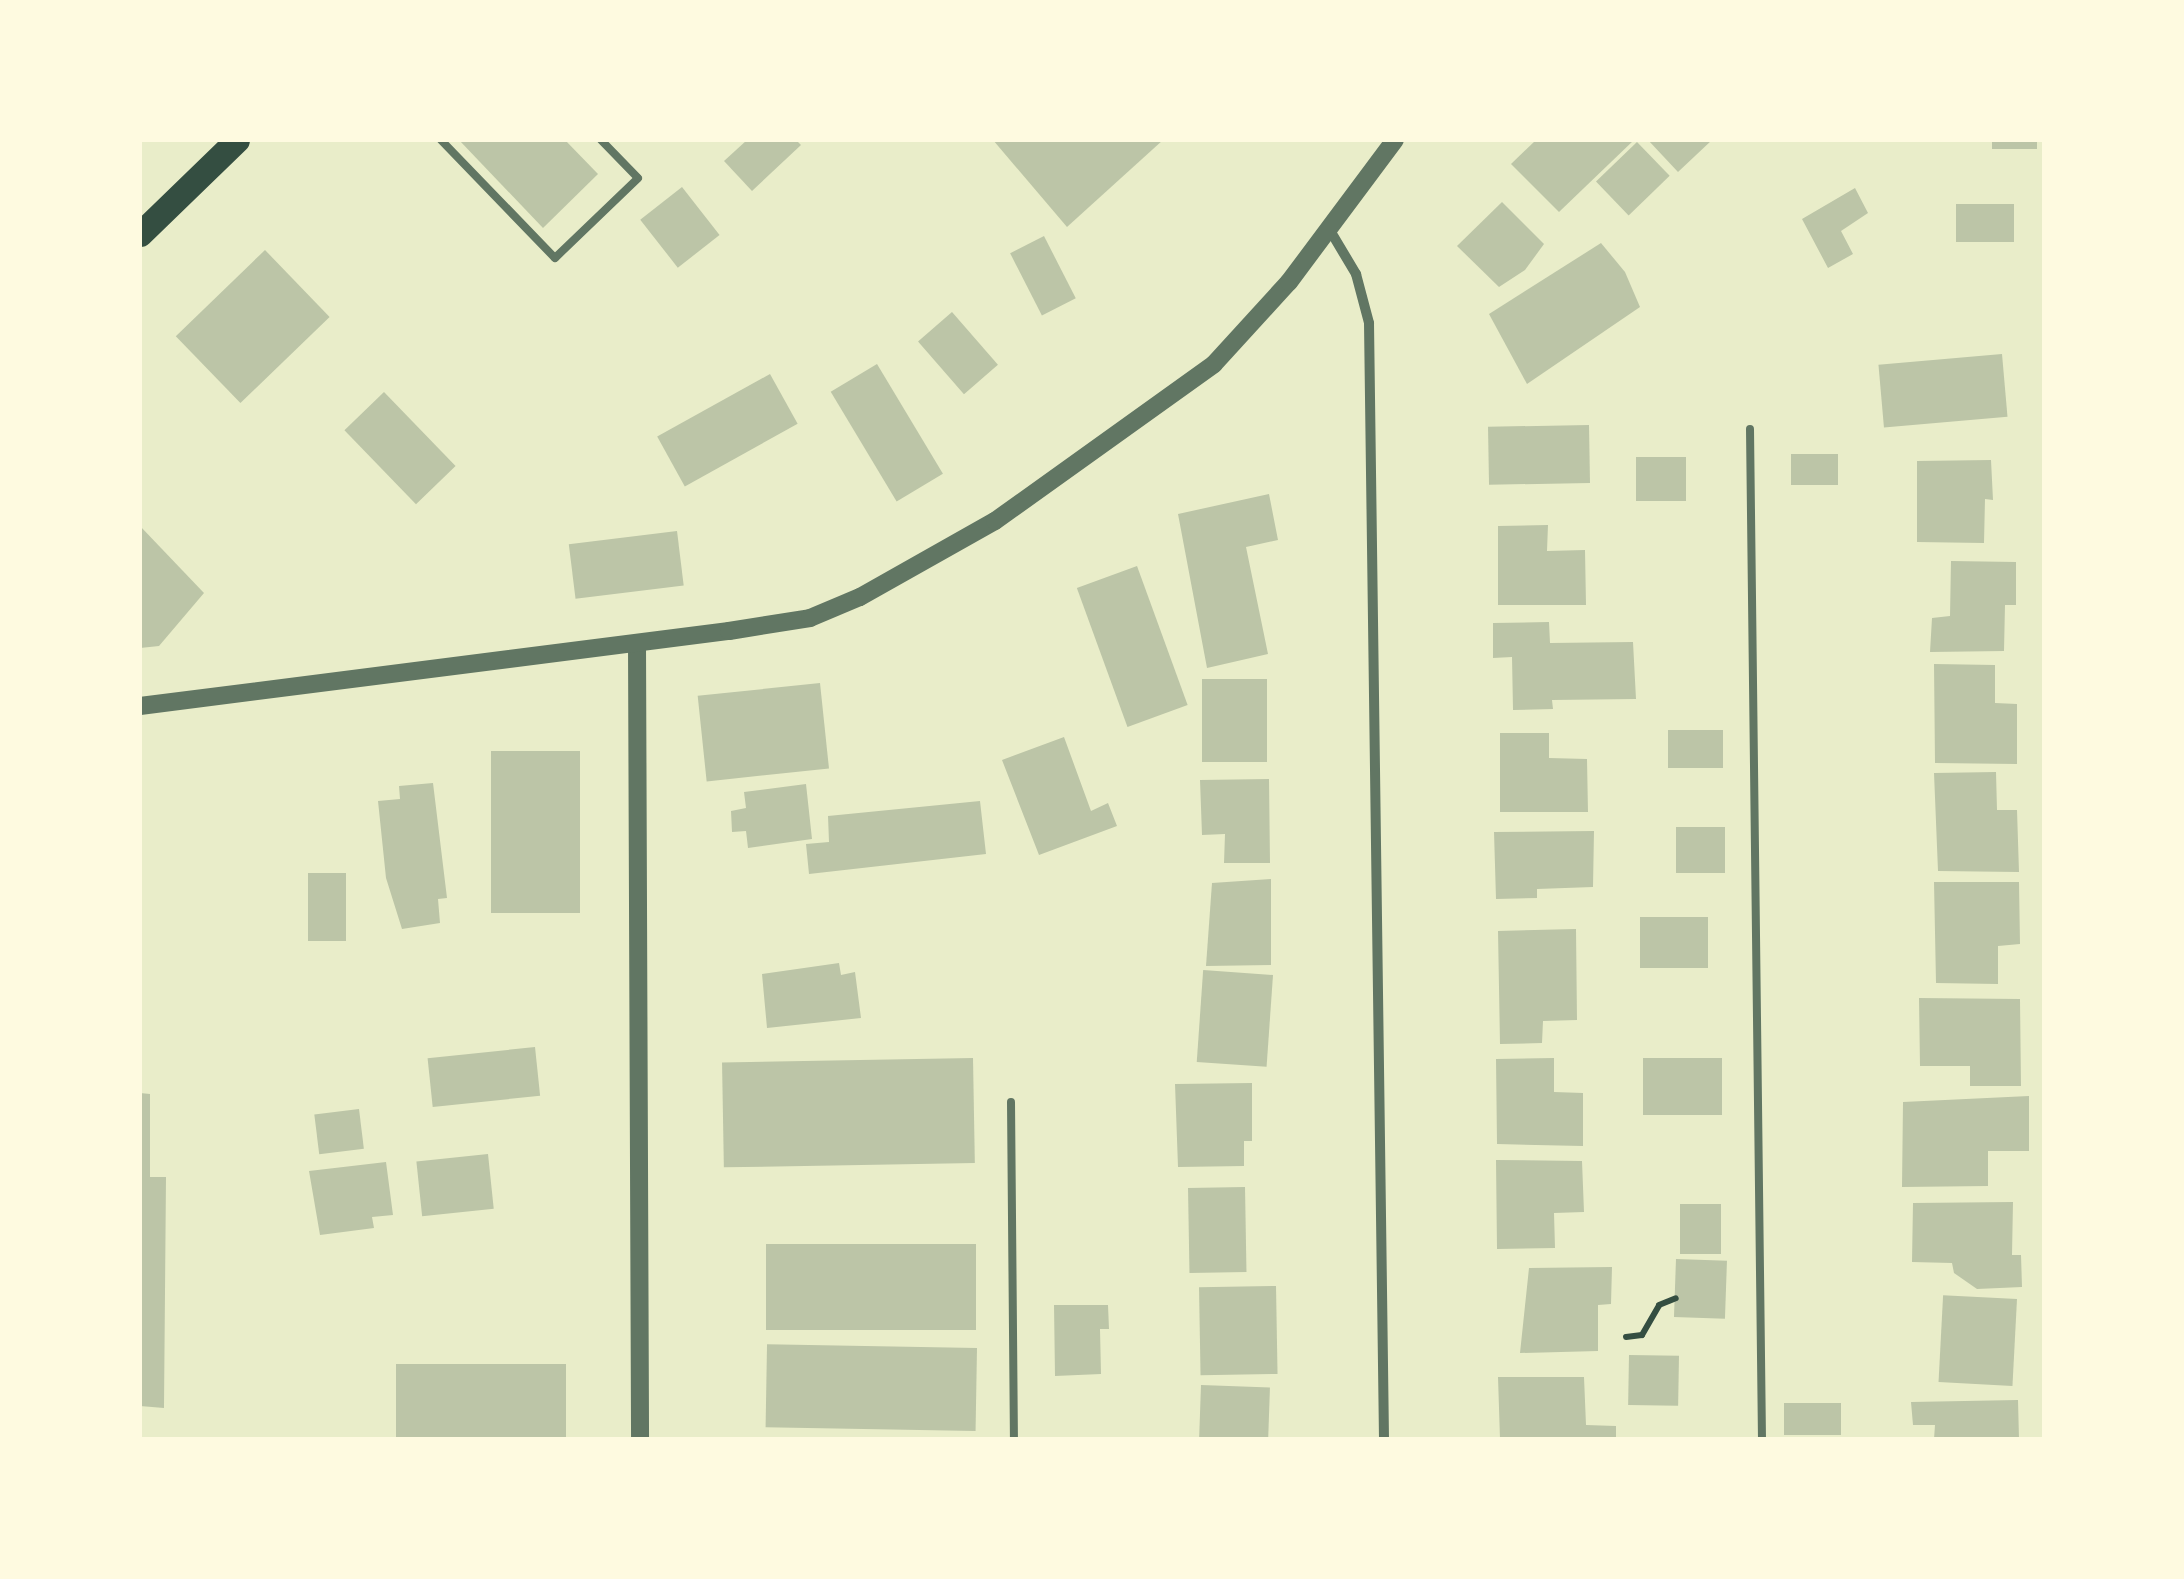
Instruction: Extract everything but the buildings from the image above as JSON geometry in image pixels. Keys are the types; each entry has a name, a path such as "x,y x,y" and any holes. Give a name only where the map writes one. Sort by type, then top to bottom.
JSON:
{"main road":[{"path":"140,234 237,140"}],"street":[{"path":"140,706 637,644 823,613 995,520 1214,364 1396,140"},
{"path":"1328,227 1356,274 1369,323 1384,1439"},
{"path":"637,644 640,1439"}],"lane":[{"path":"441,140 555,258 638,178 602,140"},
{"path":"1750,428 1762,1439"},
{"path":"1010,1102 1014,1439"}],"path":[{"path":"1626,1338 1646,1331 1659,1305 1676,1298"}]}
